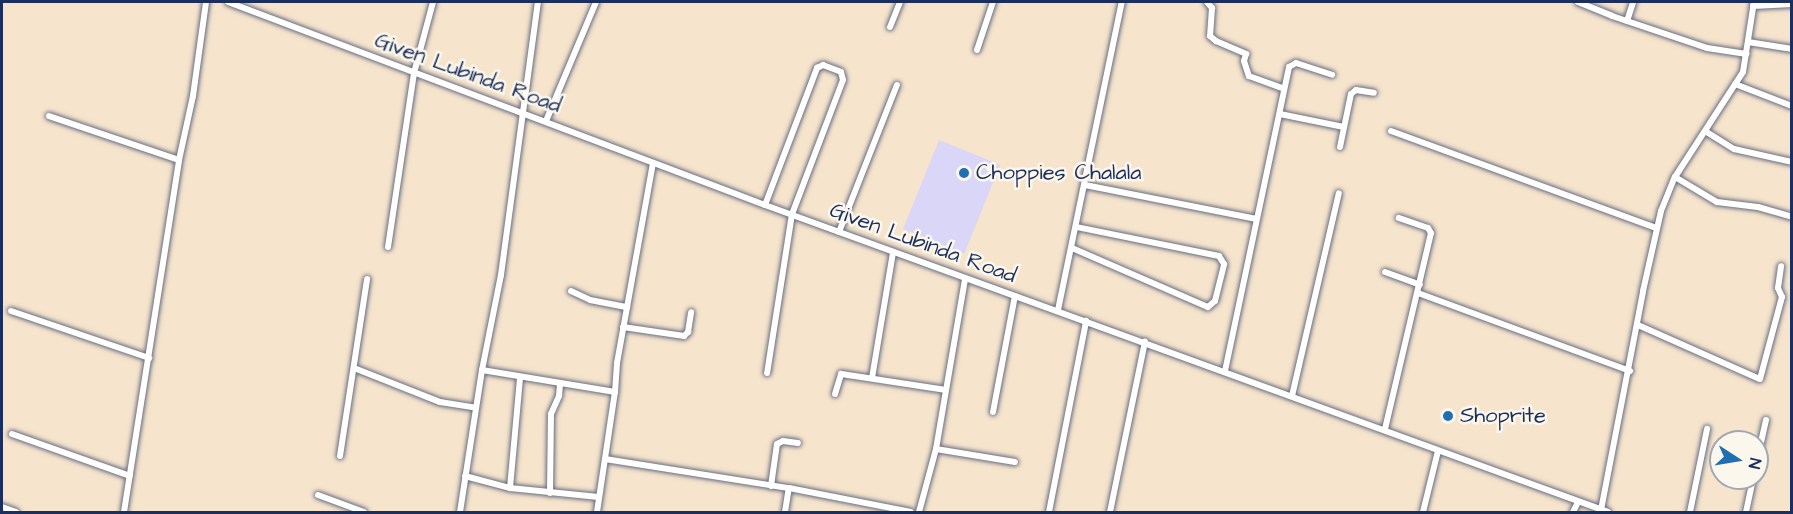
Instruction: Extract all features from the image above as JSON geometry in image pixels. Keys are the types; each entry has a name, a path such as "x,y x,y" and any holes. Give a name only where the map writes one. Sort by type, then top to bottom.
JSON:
{"street":[{"path":"124,513 179,160 193,96 206,2"},
{"name":"Given Lubinda Road","path":"228,2 965,279 1058,310 1604,511"},
{"path":"388,247 414,73 433,2"},
{"path":"460,513 482,370 504,254 538,2"},
{"path":"546,121 596,2"},
{"path":"890,27 900,2"},
{"path":"977,50 993,2"},
{"path":"1058,310 1122,2"},
{"path":"1207,2 1212,8 1210,36 1246,54 1244,61 1249,76 1284,89"},
{"path":"1578,2 1707,48 1747,54"},
{"path":"1627,21 1633,2"},
{"path":"1604,511 1656,228 1675,177 1743,72 1753,4 1791,4"},
{"path":"1748,42 1791,49"},
{"path":"1225,371 1291,64 1332,75"},
{"path":"765,205 816,70 823,65 841,72 843,81 792,214 767,373"},
{"path":"1735,84 1791,106"},
{"path":"839,232 897,85"},
{"path":"1340,147 1353,92 1356,90 1374,93"},
{"path":"1280,114 1344,127"},
{"path":"49,116 179,160"},
{"path":"1390,131 1656,228"},
{"path":"1705,131 1734,149 1791,162"},
{"path":"597,513 623,327 653,163"},
{"path":"1675,177 1721,203 1758,207 1791,217"},
{"path":"1085,185 1257,219"},
{"path":"1292,396 1338,192"},
{"path":"1385,429 1431,233 1428,228 1399,218"},
{"path":"1072,248 1208,307 1215,301 1224,264 1223,258 1076,228"},
{"path":"872,378 893,252"},
{"path":"1638,325 1760,379 1782,297 1778,288 1781,266"},
{"path":"1385,272 1420,285"},
{"path":"340,456 367,279"},
{"path":"919,513 936,449 965,279"},
{"path":"571,291 590,300 627,307"},
{"path":"1418,293 1629,371"},
{"path":"993,412 1015,296"},
{"path":"11,311 148,358"},
{"path":"623,327 684,336 688,332 691,312"},
{"path":"1049,513 1086,321"},
{"path":"1110,513 1145,342"},
{"path":"354,368 440,402 476,408"},
{"path":"482,370 520,379 615,392"},
{"path":"835,394 841,374 945,390"},
{"path":"510,488 520,379"},
{"path":"550,493 551,414 560,384"},
{"path":"1764,430 1766,420"},
{"path":"1690,513 1707,429"},
{"path":"12,434 130,477"},
{"path":"771,486 777,444 783,441 798,443"},
{"path":"936,449 1015,462"},
{"path":"1423,513 1438,451"},
{"path":"605,459 789,488 911,513"},
{"path":"465,476 510,488 599,497"},
{"path":"785,513 789,488"},
{"path":"1746,513 1751,490"},
{"path":"318,495 364,513"},
{"path":"1574,513 1578,502"},
{"path":"2,507 16,513"}],"shaded area":[{"path":"939,140 1000,165 964,254 903,229"}],"place":[{"name":"Choppies Chalala","path":"964,173"},
{"name":"Shoprite","path":"1448,416"}]}
